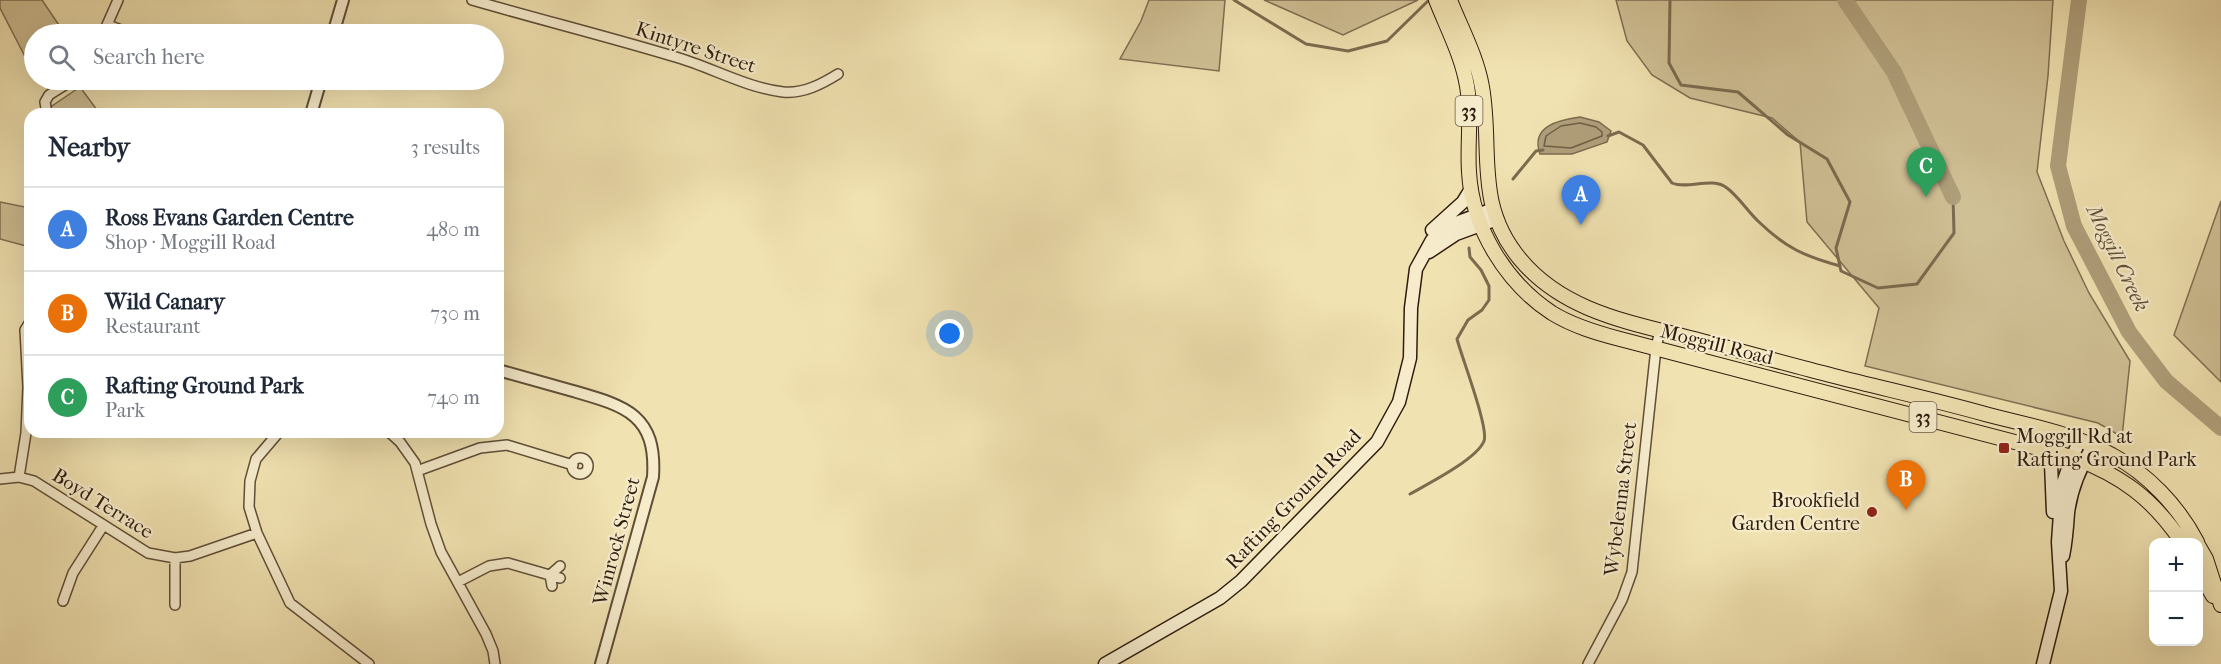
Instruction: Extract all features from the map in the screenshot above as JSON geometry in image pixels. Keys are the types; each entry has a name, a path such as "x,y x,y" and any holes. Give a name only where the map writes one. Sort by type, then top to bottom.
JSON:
{"main road":[{"name":"Moggill Road","path":"1436,0 1475,60 1482,83 1488,185 1495,214 1520,260 1535,276 1562,297 1585,308 1660,330 1956,406 2087,443 2120,459 2145,477 2182,519 2194,538"},
{"name":"Moggill Road","path":"1450,0 1467,88 1471,189 1479,220 1507,270 1533,299 1554,314 1585,329 2078,459 2103,469 2136,491 2165,518 2179,538"},
{"name":"Rafting Ground Road","path":"1105,664 1220,598 1234,587 1377,442 1399,402 1410,358 1412,298 1416,269 1422,259 1428,235 1463,202 1471,189"},
{"path":"1422,259 1447,238 1495,214"},
{"path":"2043,664 2061,591 2058,536 2062,486 2087,443"},
{"path":"2038,448 2051,463 2053,520 2058,536"},
{"path":"2061,569 2078,459"},
{"name":"Moggill Road","path":"2203,555 2221,605"},
{"path":"2203,577 2221,611"}],"street":[{"path":"108,24 118,0"},
{"path":"336,24 343,0"},
{"name":"Kintyre Street","path":"474,0 680,58 745,82 783,92 800,91 823,84 838,74"},
{"path":"46,108 45,102 49,95 57,90"},
{"path":"313,108 318,90"},
{"name":"Wybelenna Street","path":"1588,664 1622,600 1632,572 1656,348 1660,330"},
{"name":"Winrock Street","path":"504,372 618,405 645,428 653,447 653,477 601,664"},
{"path":"19,477 25,438"},
{"path":"274,438 256,459 250,481 249,507 257,533 290,603 369,664"},
{"path":"396,438 417,471 430,524 441,552 486,634 494,651 495,664"},
{"path":"417,471 480,448 507,445 573,465"},
{"name":"Boyd Terrace","path":"0,479 19,477 34,481 148,553 175,558 190,556 257,533"},
{"path":"63,601 73,573 103,526"},
{"path":"175,558 175,605"},
{"path":"458,582 495,564 508,563 560,578"},
{"path":"550,575 560,566"},
{"path":"550,575 552,586"}],"shaded area":[{"path":"0,0 42,0 58,24 24,24 24,55 0,8"},
{"path":"1149,0 1225,0 1219,71 1120,59 1141,21"},
{"path":"1264,0 1418,0 1343,35"},
{"path":"1616,0 2053,0 2048,76 2037,172 2064,241 2089,293 2130,361 2122,437 2098,423 1865,366 1879,308 1807,222 1800,142 1772,118 1690,98 1652,75 1627,41"},
{"path":"76,90 82,90 96,108 49,108"},
{"path":"2221,201 2221,382 2174,335"},
{"path":"0,202 24,207 24,245 0,239"}],"water":[{"path":"1580,117 1599,122 1611,131 1607,142 1572,154 1540,154 1539,137 1548,126"}],"waterway":[{"name":"Moggill Creek","path":"1234,0 1306,44 1348,51 1387,41 1429,0"},
{"name":"Moggill Creek","path":"1670,0 1669,63 1681,85 1738,92 1788,135 1827,159 1850,202 1836,248 1841,271 1878,288 1917,284 1954,233 1953,197"},
{"name":"Moggill Creek","path":"1845,0 1894,72 1953,197"},
{"name":"Moggill Creek","path":"2079,0 2058,166 2074,226 2129,332 2166,381 2221,428"},
{"path":"1608,136 1619,132 1643,145 1672,183 1678,185 1714,183 1727,188 1755,218 1787,245 1816,259 1840,266"},
{"path":"1513,179 1536,151 1543,150"},
{"path":"1410,494 1462,463 1480,448 1484,441 1483,422 1457,339 1468,320 1482,310 1489,300 1489,286 1481,270 1470,257 1469,248"}],"place":[{"name":"Rafting Ground Park","path":"1926,197"},
{"name":"Ross Evans Garden Centre","path":"1581,225"},
{"name":"Moggill Rd at Rafting Ground Park","path":"2004,448"},
{"name":"Wild Canary","path":"1906,510"},
{"name":"Brookfield Garden Centre","path":"1872,512"}]}
